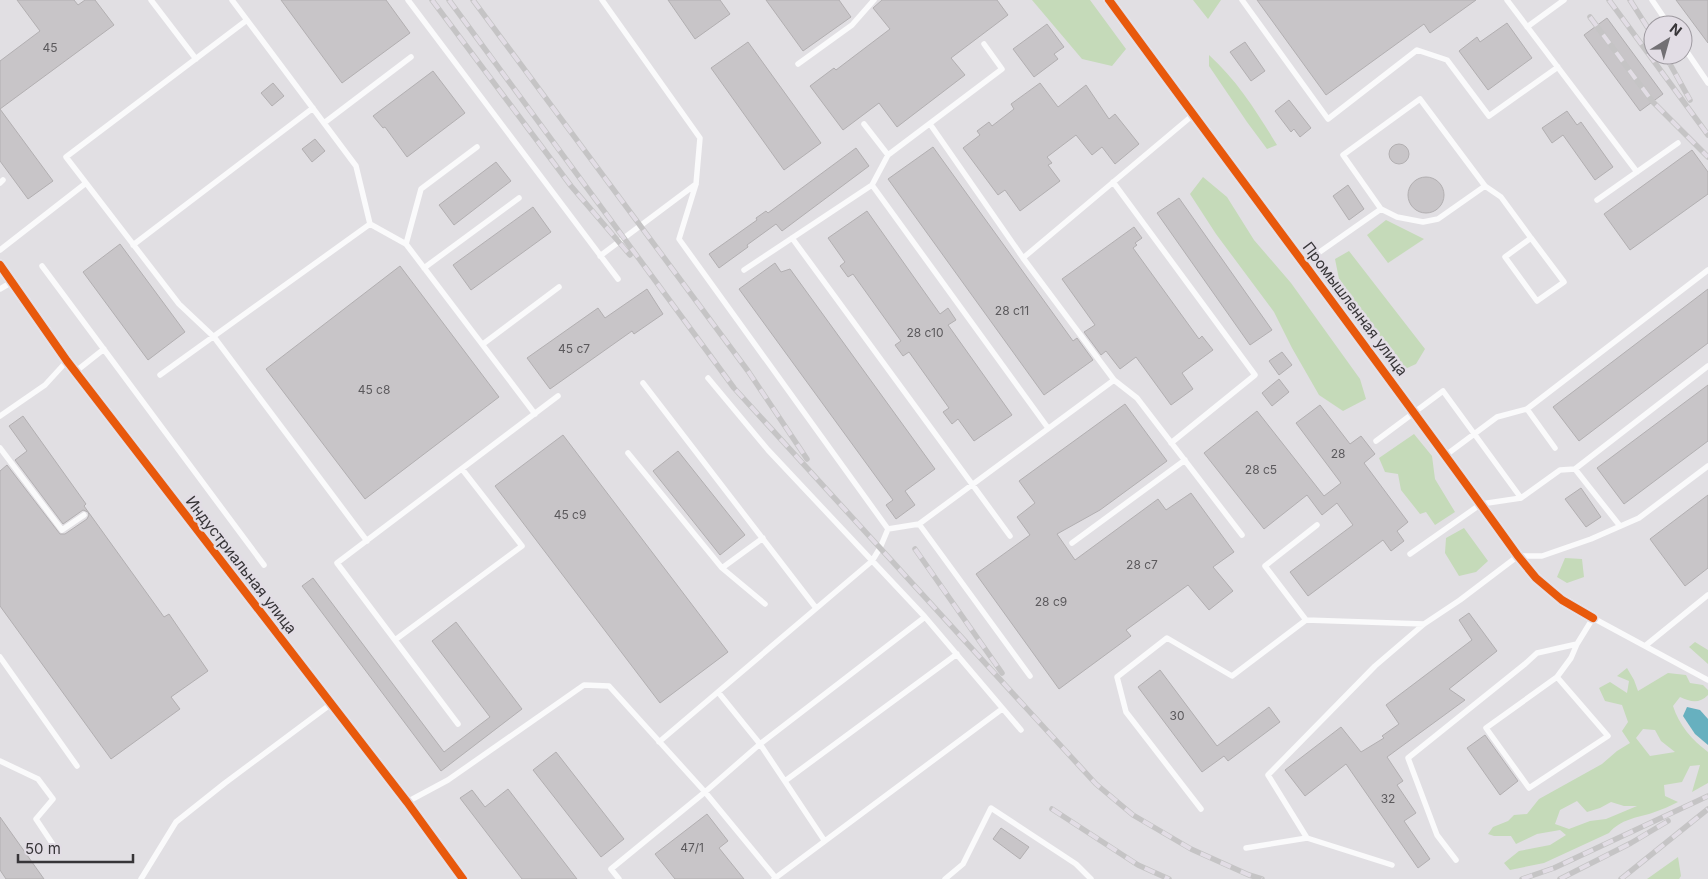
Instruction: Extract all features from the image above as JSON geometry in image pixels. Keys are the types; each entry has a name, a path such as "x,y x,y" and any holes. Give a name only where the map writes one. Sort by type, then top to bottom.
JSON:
{"street":[{"name":"Промышленная улица","path":"1110,0 1193,115 1415,412 1518,556 1536,578 1562,600 1593,618"},
{"name":"Индустриальная улица","path":"0,266 75,372 406,802 463,879"}],"lane":[{"path":"151,0 196,59"},
{"path":"232,0 356,166 370,224 406,244 535,414"},
{"path":"408,0 618,279"},
{"path":"602,0 700,138 696,184 679,239 888,529"},
{"path":"798,64 852,25 874,0"},
{"path":"1242,0 1328,119 1417,50 1446,60 1489,116 1558,67"},
{"path":"1507,0 1637,172"},
{"path":"1527,27 1564,0"},
{"path":"1652,0 1662,15"},
{"path":"247,20 66,157 179,304 214,337 367,541"},
{"path":"744,270 872,185 888,155 1002,69 984,44"},
{"path":"324,123 411,57"},
{"path":"1693,61 1708,83"},
{"path":"1485,186 1438,219 1424,222 1397,217 1381,209 1343,155 1420,99 1485,186 1501,197 1564,282 1537,301 1505,257 1531,238"},
{"path":"133,245 313,108"},
{"path":"1023,258 1193,115"},
{"path":"864,124 888,155"},
{"path":"930,124 1023,258 1114,380 1137,398 1242,535"},
{"path":"1597,200 1678,143"},
{"path":"406,244 421,189 477,147"},
{"path":"1113,182 1255,375 1171,443"},
{"path":"0,250 86,183"},
{"path":"600,256 696,184"},
{"path":"872,185 1048,428"},
{"path":"424,268 519,198"},
{"path":"1304,263 1381,209"},
{"path":"160,375 370,224"},
{"path":"792,238 1010,536"},
{"path":"42,266 264,565"},
{"path":"1446,455 1497,416 1527,409 1708,270"},
{"path":"0,289 12,282"},
{"path":"483,344 559,286"},
{"path":"75,372 104,349"},
{"path":"0,416 45,385 67,361"},
{"path":"1410,554 1481,504 1521,498 1560,470 1575,468 1708,366"},
{"path":"708,378 768,450 925,617 1021,730"},
{"path":"888,529 919,524 1114,380"},
{"path":"643,383 816,608"},
{"path":"1376,441 1443,391 1521,498"},
{"path":"458,724 337,563 558,396"},
{"path":"1527,409 1555,448"},
{"path":"0,448 62,530 84,515"},
{"path":"628,453 722,568 764,604"},
{"path":"1072,543 1184,460"},
{"path":"1306,838 1268,775 1375,666 1424,624 1460,600 1518,556 1542,556 1591,539 1639,518 1708,466"},
{"path":"1575,468 1620,526"},
{"path":"395,640 522,546 462,469"},
{"path":"919,524 1030,676"},
{"path":"1306,620 1265,566 1317,525"},
{"path":"659,742 872,560 880,548 888,529"},
{"path":"722,568 763,538"},
{"path":"1645,646 1708,595"},
{"path":"619,879 611,869 760,744 925,617"},
{"path":"1557,677 1608,736 1529,788 1486,728 1557,677 1571,658 1593,618 1708,680"},
{"path":"1201,809 1126,712 1117,677 1167,638 1232,676 1306,620 1424,624"},
{"path":"1456,860 1437,835 1408,758 1537,653 1577,644"},
{"path":"785,781 957,654"},
{"path":"0,657 77,766"},
{"path":"406,802 448,780 584,685 609,686 705,792 774,878 1002,709"},
{"path":"718,692 760,744 824,840"},
{"path":"141,879 176,822 224,783 331,704"},
{"path":"0,761 38,779 53,799 36,819 56,848"},
{"path":"945,879 963,864 991,808 1076,864 1091,879"},
{"path":"1246,848 1306,838 1392,865"}],"green space":[{"path":"1032,0 1090,0 1126,49 1112,66 1082,59"},
{"path":"1193,0 1221,0 1208,19"},
{"path":"1209,55 1238,86 1277,145 1267,149 1209,66"},
{"path":"1203,177 1227,197 1254,240 1291,283 1360,379 1366,399 1343,411 1319,395 1274,312 1216,234 1190,194"},
{"path":"1386,220 1424,239 1388,263 1367,235"},
{"path":"1349,251 1425,349 1416,364 1405,369 1340,284 1335,259"},
{"path":"1414,434 1432,456 1435,479 1455,512 1435,525 1426,512 1420,514 1401,490 1398,474 1385,472 1379,458"},
{"path":"1464,528 1488,561 1476,572 1459,576 1445,553 1446,538"},
{"path":"1565,558 1582,559 1584,577 1567,583 1557,577"},
{"path":"1695,642 1708,650 1708,664 1689,647"},
{"path":"1627,668 1638,691 1668,673 1686,675 1690,683 1703,685 1708,690 1708,695 1701,700 1691,701 1680,697 1673,706 1687,732 1708,752 1708,783 1692,792 1700,765 1690,766 1682,782 1664,785 1665,796 1678,802 1624,822 1609,833 1544,863 1510,870 1504,863 1519,851 1550,845 1566,835 1560,830 1537,834 1516,844 1511,836 1488,834 1493,827 1508,821 1514,815 1527,814 1539,799 1602,764 1630,743 1622,731 1628,722 1622,705 1605,701 1599,688 1610,682 1627,693 1629,681 1617,676","holes":["1643,729 1655,730 1661,741 1675,752 1650,756 1636,738","1577,801 1587,812 1611,802 1624,806 1637,806 1606,819 1590,821 1569,829 1555,824 1560,810"]},
{"path":"1678,857 1681,876 1679,879 1647,879"}],"water":[{"path":"1687,707 1700,710 1708,719 1708,745 1695,734 1683,716"}],"building":[{"path":"17,0 74,0 78,5 85,0 95,0 114,25 0,109 0,61 40,31"},
{"path":"281,0 386,0 410,33 342,83"},
{"path":"668,0 720,0 730,14 695,39"},
{"path":"766,0 839,0 851,17 803,51"},
{"path":"882,0 997,0 1008,15 951,58 965,75 897,127 879,103 843,130 810,86 834,68 836,70 890,29 873,8"},
{"path":"1257,0 1476,0 1430,33 1424,24 1326,95"},
{"path":"1676,0 1708,0 1708,43 1693,23 1693,15 1687,15"},
{"path":"1607,18 1663,94 1640,111 1584,35"},
{"path":"1507,23 1532,58 1488,90 1459,51 1477,37 1480,42"},
{"path":"1047,24 1064,47 1054,54 1058,59 1034,77 1013,49"},
{"path":"748,42 821,143 784,170 711,68"},
{"path":"1245,42 1265,71 1251,81 1230,52"},
{"path":"433,71 465,113 407,157 385,127 383,128 373,116"},
{"path":"273,83 284,96 272,106 261,93"},
{"path":"1040,83 1058,107 1086,85 1109,119 1115,114 1139,144 1115,164 1102,147 1092,155 1076,135 1047,157 1052,163 1048,165 1060,181 1020,211 1005,190 998,195 963,148 980,135 977,131 989,122 992,126 1014,109 1011,104"},
{"path":"1289,100 1311,128 1300,137 1294,129 1291,132 1275,111"},
{"path":"0,109 53,181 28,199 0,161"},
{"path":"1567,111 1577,125 1581,122 1613,167 1595,180 1563,135 1552,143 1542,128"},
{"path":"315,139 325,151 312,162 302,149"},
{"path":"1395,144 1403,144 1409,150 1409,158 1403,164 1395,164 1389,158 1389,150"},
{"path":"933,147 1073,341 1077,338 1093,360 1044,395 888,179"},
{"path":"856,148 869,166 782,231 776,224 719,268 709,254 757,220 756,218 766,211 768,213"},
{"path":"1692,150 1708,172 1708,194 1630,250 1604,214"},
{"path":"496,162 511,181 454,225 439,205"},
{"path":"1426,177 1433,178 1439,182 1443,188 1443,202 1439,208 1433,212 1426,213 1419,212 1413,208 1409,202 1408,195 1409,188 1413,182 1419,178"},
{"path":"1348,185 1364,209 1349,220 1333,196"},
{"path":"1179,198 1272,330 1250,345 1157,213"},
{"path":"533,207 551,232 471,290 453,265"},
{"path":"867,211 940,314 948,308 956,320 948,325 1012,415 974,441 958,419 952,424 943,412 949,408 909,352 903,356 895,345 901,341 853,274 848,277 840,266 845,262 828,238"},
{"path":"1134,227 1142,238 1135,243 1137,245 1133,248 1199,339 1202,336 1213,350 1182,373 1193,389 1171,405 1136,357 1120,369 1106,351 1101,355 1084,332 1095,325 1062,279"},
{"path":"120,244 185,332 148,360 83,272"},
{"path":"775,263 781,272 790,269 935,469 905,491 915,505 896,519 886,505 893,500 739,289"},
{"path":"400,266 499,397 365,499 266,369"},
{"path":"647,289 663,314 634,334 632,331 550,389 527,358 598,308 605,318"},
{"path":"1708,289 1708,343 1579,441 1553,407"},
{"path":"1282,352 1292,365 1279,375 1269,361"},
{"path":"1279,379 1289,392 1272,406 1262,393"},
{"path":"1708,385 1708,441 1624,504 1597,468"},
{"path":"1125,404 1167,461 1100,510 1057,534 1075,560 1158,499 1166,510 1191,493 1234,552 1213,567 1233,591 1209,610 1188,585 1126,630 1131,636 1059,689 976,574 1030,535 1017,517 1035,503 1019,481"},
{"path":"1320,405 1350,444 1361,436 1375,454 1364,463 1408,522 1397,531 1404,541 1391,551 1383,540 1308,596 1290,572 1353,525 1337,503 1322,515 1307,495 1264,529 1204,453 1257,411 1324,496 1341,483 1296,423"},
{"path":"23,416 86,504 84,506 164,617 169,614 208,671 171,697 180,709 111,759 0,606 0,471 7,465 60,534 65,534 87,519 89,515 88,512 83,510 63,524 15,460 27,451 9,426"},
{"path":"563,435 728,652 660,703 495,486"},
{"path":"678,451 745,535 720,555 653,471"},
{"path":"1581,488 1601,517 1586,527 1565,499"},
{"path":"1708,495 1708,568 1685,586 1650,539"},
{"path":"313,578 444,752 490,717 432,641 456,622 522,709 441,771 302,586"},
{"path":"1469,613 1497,651 1449,689 1465,700 1387,757 1403,781 1397,785 1416,813 1404,821 1430,859 1418,868 1346,764 1305,796 1285,770 1341,727 1361,752 1384,738 1382,736 1399,724 1386,705 1472,640 1459,620"},
{"path":"1160,670 1217,746 1269,707 1280,722 1228,761 1224,756 1202,772 1138,687"},
{"path":"1485,735 1518,781 1500,795 1467,748"},
{"path":"556,752 624,839 601,857 533,770"},
{"path":"508,789 577,879 522,879 460,798 472,790 485,807"},
{"path":"707,814 728,841 719,848 744,879 675,879 655,854"},
{"path":"0,817 44,879 6,879 0,870"},
{"path":"1001,828 1029,847 1020,859 993,839"}],"railway":[{"path":"432,0 571,186 630,255"},
{"path":"449,0 734,388 1096,784 1133,815 1191,849 1262,879"},
{"path":"473,0 748,371 807,459"},
{"path":"1609,0 1708,135"},
{"path":"1630,0 1643,20"},
{"path":"1590,17 1652,101 1708,157"},
{"path":"1671,65 1690,100"},
{"path":"915,549 1002,673"},
{"path":"1522,879 1554,868 1708,796"},
{"path":"1052,809 1138,865 1169,879"},
{"path":"1621,879 1708,809"},
{"path":"1560,879 1631,843 1668,821"}],"cycle path":[{"path":"1109,0 1417,416 1518,556 1536,578 1562,600 1593,618"},
{"path":"0,265 67,361 407,802 463,879"}]}
